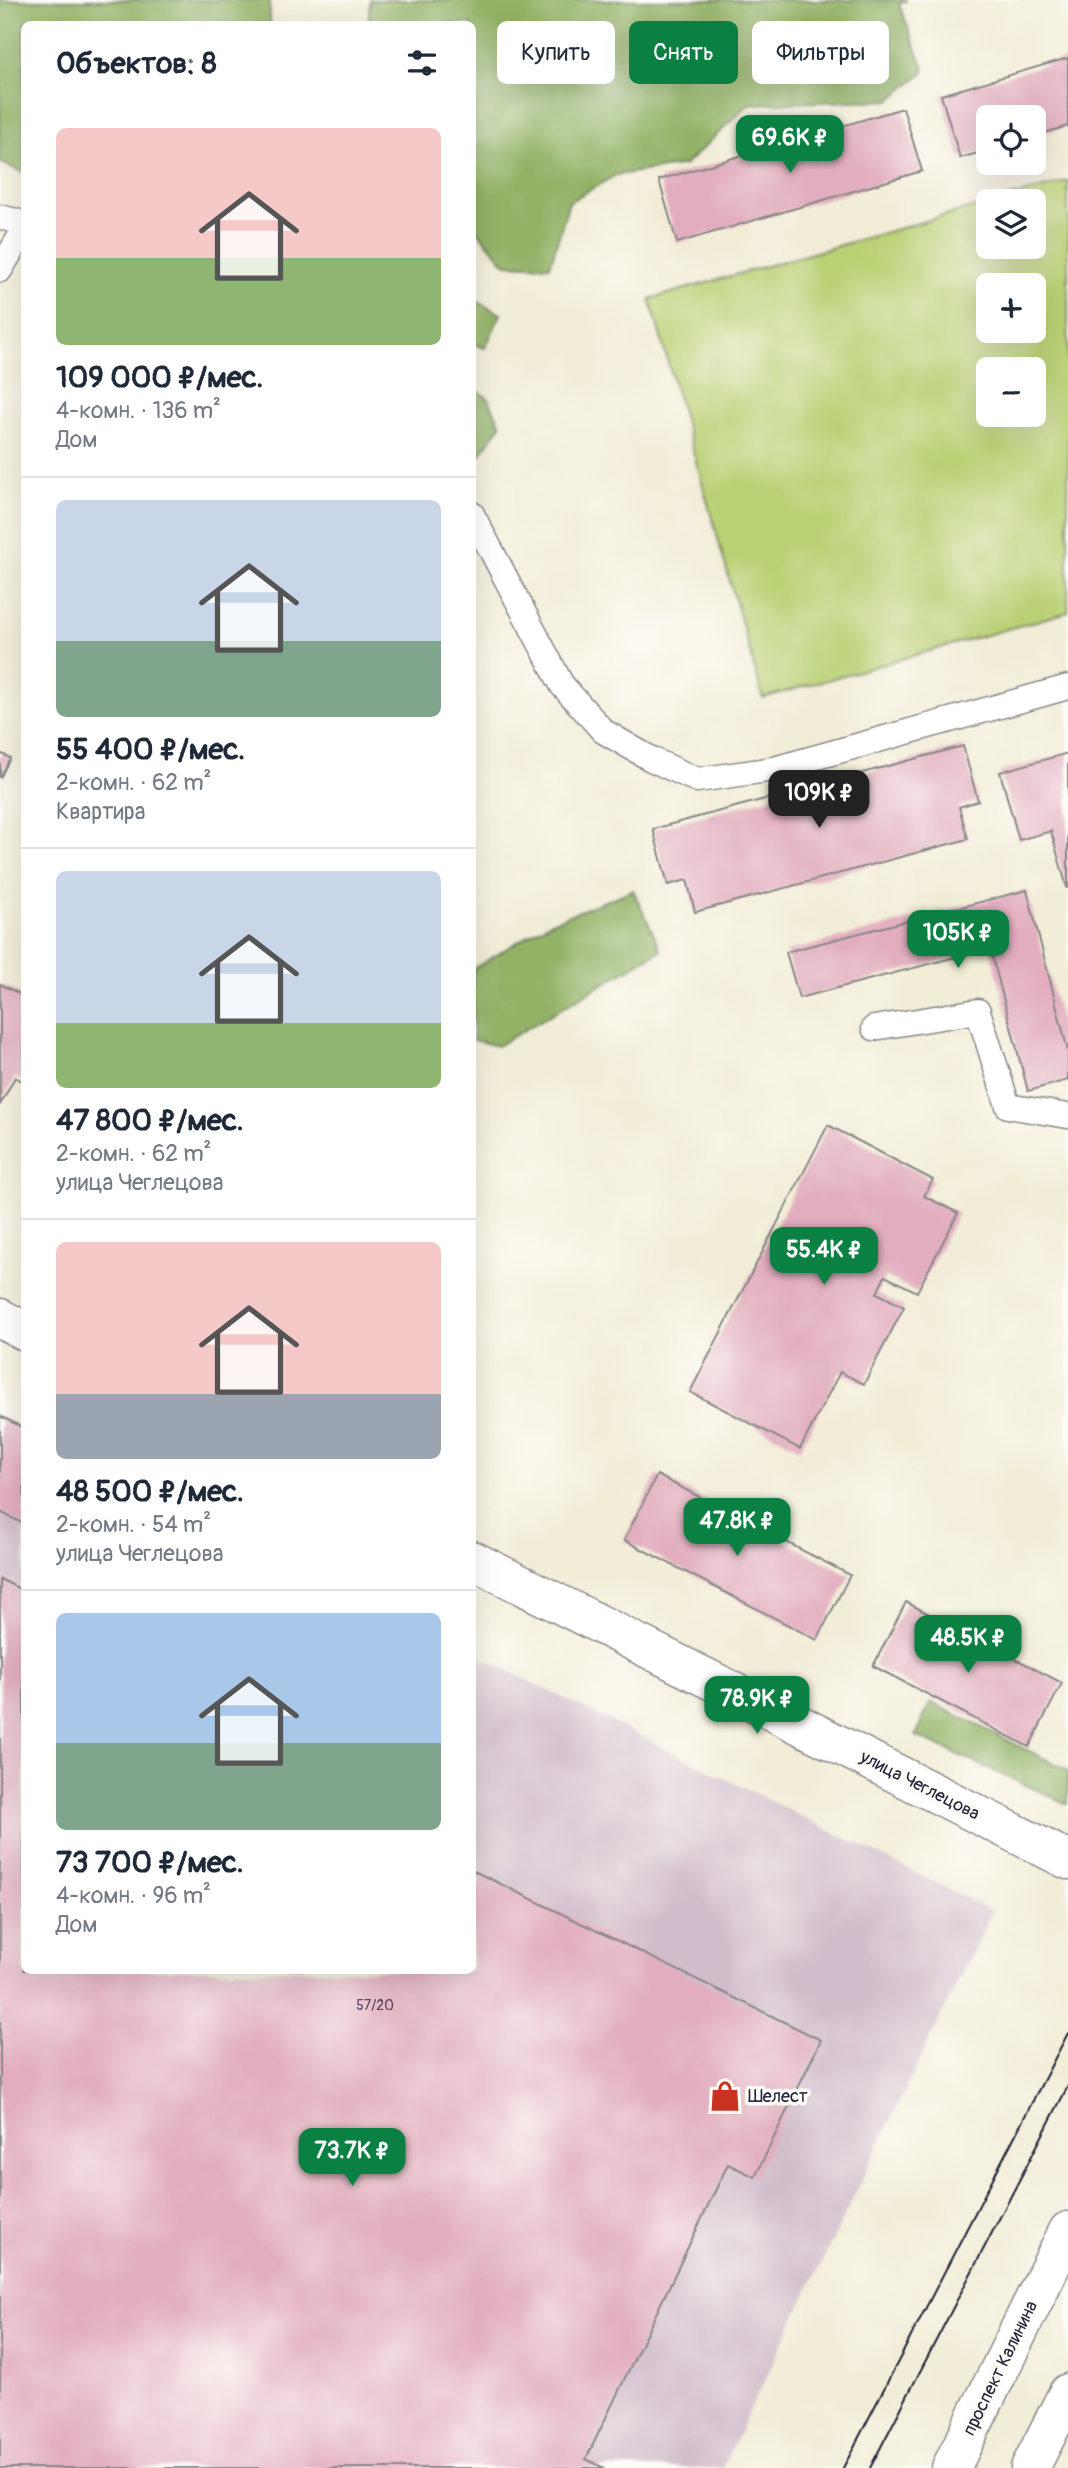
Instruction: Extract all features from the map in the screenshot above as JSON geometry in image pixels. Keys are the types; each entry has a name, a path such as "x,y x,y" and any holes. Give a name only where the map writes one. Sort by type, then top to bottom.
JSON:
{"street":[{"path":"0,1318 21,1329"},
{"name":"улица Чеглецова","path":"476,1562 1066,1853"},
{"name":"проспект Калинина","path":"951,2468 1068,2231"},
{"path":"1030,2468 1068,2393"}],"lane":[{"path":"0,217 21,222"},
{"path":"0,270 21,235"},
{"path":"476,522 522,614 562,685 603,731 651,759 698,780 774,769 1068,688"},
{"path":"874,1028 978,1011 1008,1105 1068,1116"}],"shaded area":[{"path":"0,1416 21,1426 21,1974 476,1974 476,1654 992,1911 722,2468 0,2468"}],"green space":[{"path":"0,0 270,0 270,21 21,21 21,172 0,162"},
{"path":"370,0 907,0 899,4 925,71 890,100 749,104 685,165 616,175 569,202 550,266 506,264 476,229 476,21 368,21"},
{"path":"1068,181 1068,612 763,698 650,299 976,207 976,259 1046,259 1046,189 1039,189"},
{"path":"476,302 501,314 485,348 476,345"},
{"path":"476,390 488,398 501,425 476,461"},
{"path":"633,890 661,950 497,1046 476,1041 476,967 549,923"},
{"path":"930,1702 1068,1770 1068,1804 916,1736"}],"building":[{"path":"1068,58 1068,126 1046,132 1046,105 976,105 976,154 960,158 941,95"},
{"path":"903,108 922,171 677,243 659,180"},
{"path":"963,746 978,801 959,807 968,839 695,912 687,880 668,885 653,829"},
{"path":"0,753 10,758 0,778"},
{"path":"1068,753 1067,888 1051,831 1019,840 1000,772"},
{"path":"1027,890 1068,1051 1068,1080 1028,1091 990,948 799,998 786,952"},
{"path":"0,984 21,994 21,1080 15,1077 0,1105"},
{"path":"828,1125 933,1180 924,1196 958,1213 917,1292 885,1276 877,1293 904,1307 864,1384 840,1372 800,1449 690,1392"},
{"path":"0,1416 21,1426 21,1522 0,1512"},
{"path":"657,1475 850,1575 817,1640 624,1540"},
{"path":"0,1579 21,1590 21,1974 476,1974 476,1872 821,2040 755,2177 728,2164 586,2459 604,2468 0,2468"},
{"path":"906,1602 1062,1683 1029,1747 873,1666"}],"tram line":[{"path":"843,2468 1068,2033"},
{"path":"870,2468 1068,2086"}],"place":[{"name":"Шелест","path":"725,2096"}]}
